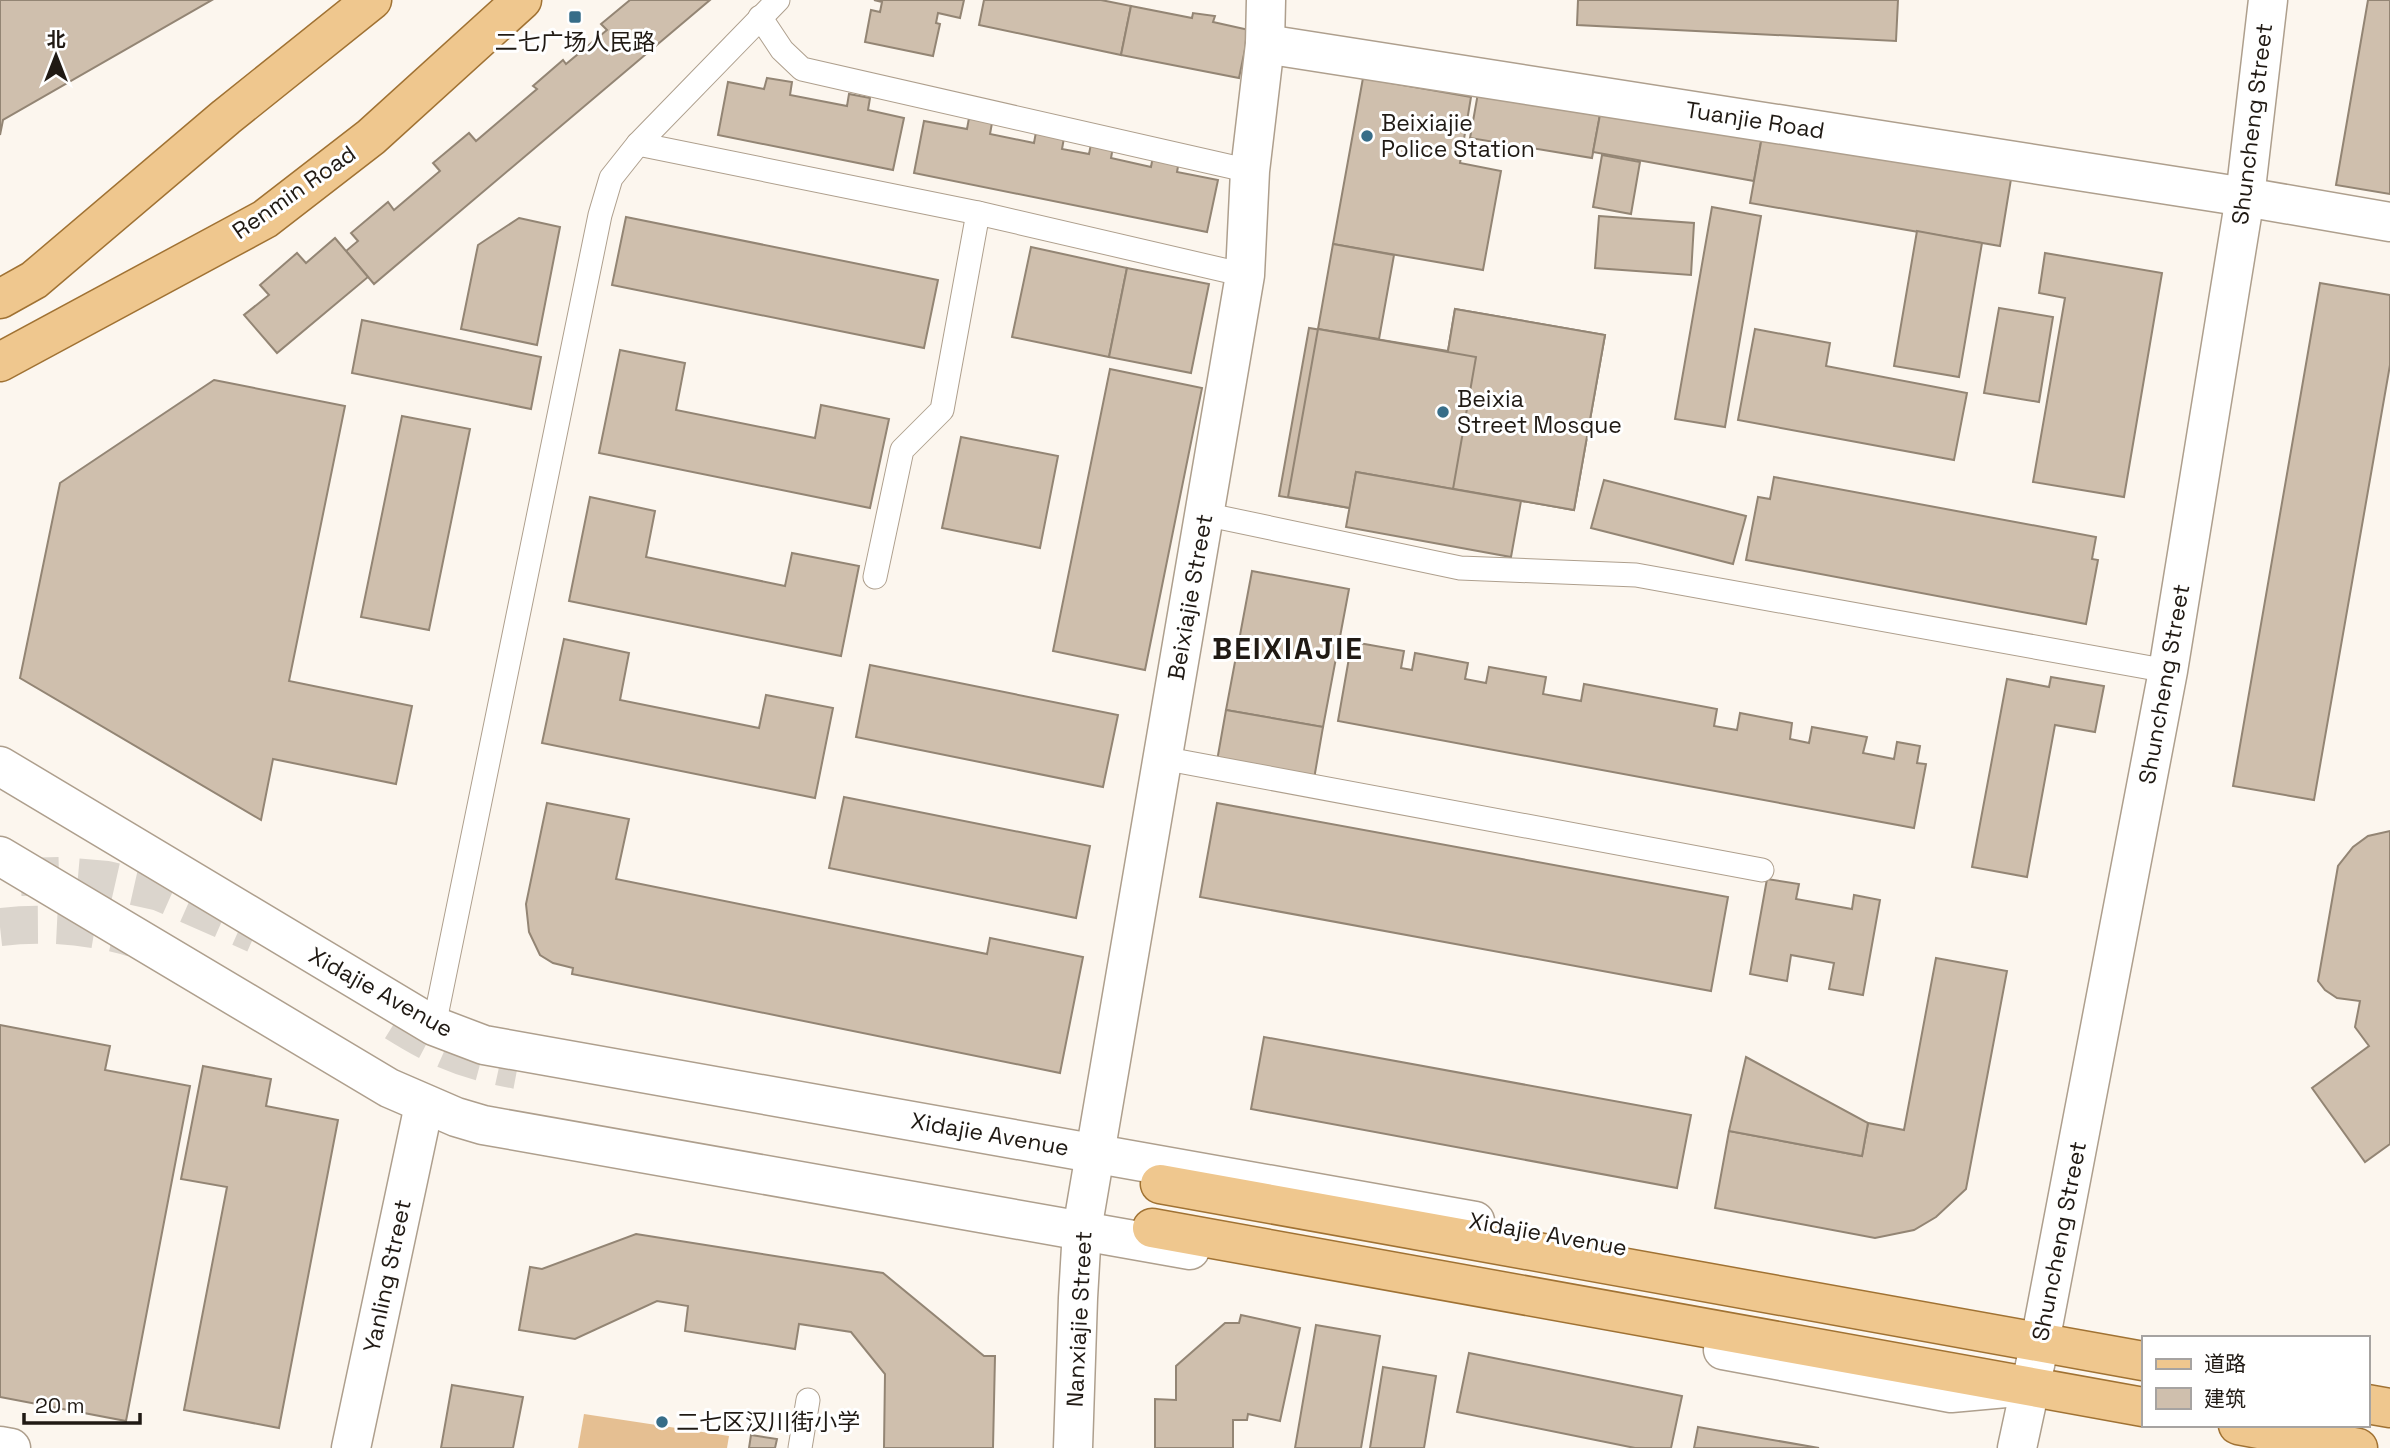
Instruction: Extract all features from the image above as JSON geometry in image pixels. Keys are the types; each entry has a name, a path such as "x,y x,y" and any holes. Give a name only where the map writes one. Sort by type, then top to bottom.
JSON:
{"main road":[{"path":"0,299 34,280 226,117 372,0"},
{"name":"Renmin Road","path":"0,362 265,219 371,137 522,0"},
{"name":"Xidajie Avenue","path":"1160,1184 2035,1364 2142,1407"},
{"name":"Xidajie Avenue","path":"1152,1228 2035,1364 2142,1362"},
{"path":"2369,1404 2390,1408"},
{"path":"2248,1427 2358,1448"}],"street":[{"name":"Beixiajie Street","path":"1089,1190 1245,275 1250,171 1265,44 1266,0"},
{"name":"Shuncheng Street","path":"2017,1448 2168,671 2245,197 2268,0"},
{"name":"Tuanjie Road","path":"1265,44 2390,222"},
{"name":"Xidajie Avenue","path":"0,765 434,1026 484,1045 1963,1309 2035,1364"},
{"name":"Xidajie Avenue","path":"0,856 389,1088 424,1105 483,1125 1083,1230 1951,1393 2035,1364"},
{"name":"Yanling Street","path":"351,1448 424,1105"},
{"name":"Nanxiajie Street","path":"1073,1448 1078,1298 1089,1190"},
{"path":"0,1446 10,1448"}],"lane":[{"path":"434,1026 600,215 611,178 638,144 778,0"},
{"path":"760,17 782,50 802,69 1250,171"},
{"path":"638,144 978,213 1245,275"},
{"path":"875,577 902,450 942,410 978,213"},
{"path":"1204,514 1460,568 1636,575 2168,671"},
{"path":"1162,758 1762,870"},
{"path":"800,1448 808,1400"}],"shaded area":[{"path":"584,1414 729,1436 727,1448 578,1448"}],"building":[{"path":"0,0 212,0 3,120 0,135"},
{"path":"630,0 710,0 374,284 346,251 358,241 351,233 388,202 394,210 440,171 433,163 469,133 476,141 537,89 533,86 563,60 566,64 607,30 601,24"},
{"path":"874,0 964,0 960,18 938,13 936,23 940,24 933,56 865,42 871,10 880,12 882,2"},
{"path":"984,0 1101,0 1131,6 1121,55 979,25"},
{"path":"1578,0 1898,0 1896,41 1577,25"},
{"path":"2368,0 2390,0 2390,194 2336,185"},
{"path":"1131,6 1192,18 1193,13 1215,16 1213,22 1249,30 1239,78 1121,55"},
{"path":"767,78 792,82 790,95 847,106 849,94 870,98 868,110 904,118 893,170 718,135 728,82 764,89"},
{"path":"1363,78 1471,97 1460,163 1501,171 1483,270 1333,244"},
{"path":"1480,82 1602,104 1592,158 1470,138"},
{"path":"1602,104 1763,131 1754,181 1593,152"},
{"path":"969,118 992,123 990,134 1034,143 1036,132 1064,138 1062,149 1089,154 1091,144 1113,147 1111,158 1151,167 1153,156 1179,161 1177,172 1218,180 1207,232 914,173 924,121 967,129"},
{"path":"1763,131 2012,173 2000,246 1750,203"},
{"path":"1602,155 1640,162 1631,214 1593,207"},
{"path":"1712,207 1761,216 1725,427 1675,419"},
{"path":"1599,216 1694,223 1691,275 1595,268"},
{"path":"626,217 938,280 924,348 612,285"},
{"path":"519,218 560,227 537,345 461,329 478,245"},
{"path":"1917,231 1982,243 1959,377 1894,366"},
{"path":"335,238 368,277 277,353 244,315 269,295 260,285 297,253 306,263"},
{"path":"1333,244 1394,255 1379,339 1318,329"},
{"path":"1031,247 1127,268 1109,357 1012,337"},
{"path":"2045,253 2162,273 2124,497 2033,482 2065,298 2039,293"},
{"path":"1127,268 1209,284 1191,373 1109,357"},
{"path":"2320,283 2390,295 2390,365 2314,800 2233,786"},
{"path":"1999,308 2053,317 2039,402 1984,393"},
{"path":"1455,309 1605,335 1574,510 1453,489 1476,357 1448,351"},
{"name":"Beixia Street Mosque","path":"1455,309 1605,335 1574,510 1356,472 1350,508 1279,496 1309,328 1448,351"},
{"path":"362,320 541,357 531,409 352,373"},
{"path":"1318,329 1476,357 1453,489 1356,472 1350,508 1288,497"},
{"path":"1755,329 1830,343 1826,366 1967,393 1954,460 1738,420"},
{"path":"620,350 685,363 676,410 815,438 821,405 889,419 870,508 599,453"},
{"path":"1110,369 1202,388 1145,670 1053,651"},
{"path":"214,380 345,406 289,681 412,706 396,784 273,759 261,820 20,678 60,483"},
{"path":"402,416 470,429 429,630 361,617"},
{"path":"961,437 1058,456 1040,548 942,528"},
{"path":"1356,472 1521,501 1511,557 1346,527"},
{"path":"1774,477 2096,537 2092,559 2098,560 2086,624 1746,560 1758,497 1770,499"},
{"path":"1604,480 1746,516 1733,564 1591,528"},
{"path":"590,497 655,511 646,557 785,586 792,553 859,566 841,656 569,601"},
{"path":"1252,571 1349,589 1323,727 1226,710"},
{"path":"564,639 629,653 620,700 759,728 766,695 833,708 815,798 542,743"},
{"path":"1359,643 1404,651 1401,668 1412,670 1415,653 1468,663 1465,679 1486,683 1489,667 1546,677 1543,694 1581,701 1584,684 1717,709 1714,726 1737,730 1740,713 1792,723 1790,739 1809,743 1812,727 1867,737 1863,753 1894,759 1897,742 1920,746 1917,763 1926,764 1914,828 1338,721 1349,658 1356,659"},
{"path":"870,665 1118,715 1103,787 856,737"},
{"path":"2051,677 2104,686 2095,732 2055,725 2027,877 1972,867 2007,679 2049,687"},
{"path":"1226,710 1323,727 1314,779 1217,761"},
{"path":"844,797 1090,846 1076,918 829,868"},
{"path":"547,803 629,819 616,879 987,954 990,938 1083,957 1060,1073 572,974 573,968 553,963 540,955 529,932 526,904"},
{"path":"1217,803 1728,897 1711,991 1200,897"},
{"path":"2390,831 2390,1144 2365,1162 2312,1088 2369,1046 2355,1027 2360,1001 2337,998 2318,981 2338,866 2353,847 2368,836"},
{"path":"1767,879 1799,884 1796,899 1852,909 1854,895 1880,900 1863,995 1829,989 1834,963 1791,955 1787,981 1750,974"},
{"path":"1936,958 2007,971 1966,1189 1936,1217 1914,1230 1875,1238 1715,1208 1729,1131 1862,1156 1868,1123 1904,1130"},
{"path":"0,1025 110,1046 105,1070 190,1086 126,1421 0,1397"},
{"path":"1264,1037 1691,1115 1677,1188 1251,1109"},
{"path":"1746,1057 1868,1123 1862,1156 1729,1131"},
{"path":"203,1066 271,1079 266,1106 338,1120 279,1428 184,1410 227,1187 181,1179"},
{"path":"636,1234 883,1273 984,1356 995,1356 993,1448 884,1448 885,1374 851,1332 799,1324 795,1349 685,1331 688,1306 657,1301 575,1339 519,1330 530,1267 542,1269"},
{"path":"1241,1315 1300,1328 1280,1421 1248,1414 1247,1420 1233,1420 1233,1448 1155,1448 1155,1399 1176,1400 1176,1366 1225,1323 1239,1323"},
{"path":"1316,1325 1380,1336 1361,1448 1295,1448"},
{"path":"1469,1353 1682,1396 1671,1448 1635,1448 1457,1412"},
{"path":"1383,1367 1436,1376 1424,1448 1370,1448"},
{"path":"452,1385 523,1397 513,1448 441,1448"},
{"path":"1698,1427 1819,1448 1694,1448"},
{"path":"751,1435 777,1439 775,1448 749,1448"}],"tunnel":[{"path":"21,877 62,876 107,880 160,892 255,934"},
{"path":"0,927 67,926 133,938"},
{"path":"395,1022 453,1053 517,1070"}],"place":[{"name":"二七广场人民路","path":"575,17"},
{"name":"Beixiajie Police Station","path":"1367,136"},
{"name":"Beixia Street Mosque","path":"1443,412"},
{"name":"二七区汉川街小学","path":"662,1422"}],"district":[{"name":"BEIXIAJIE","path":"1288,648"}]}
